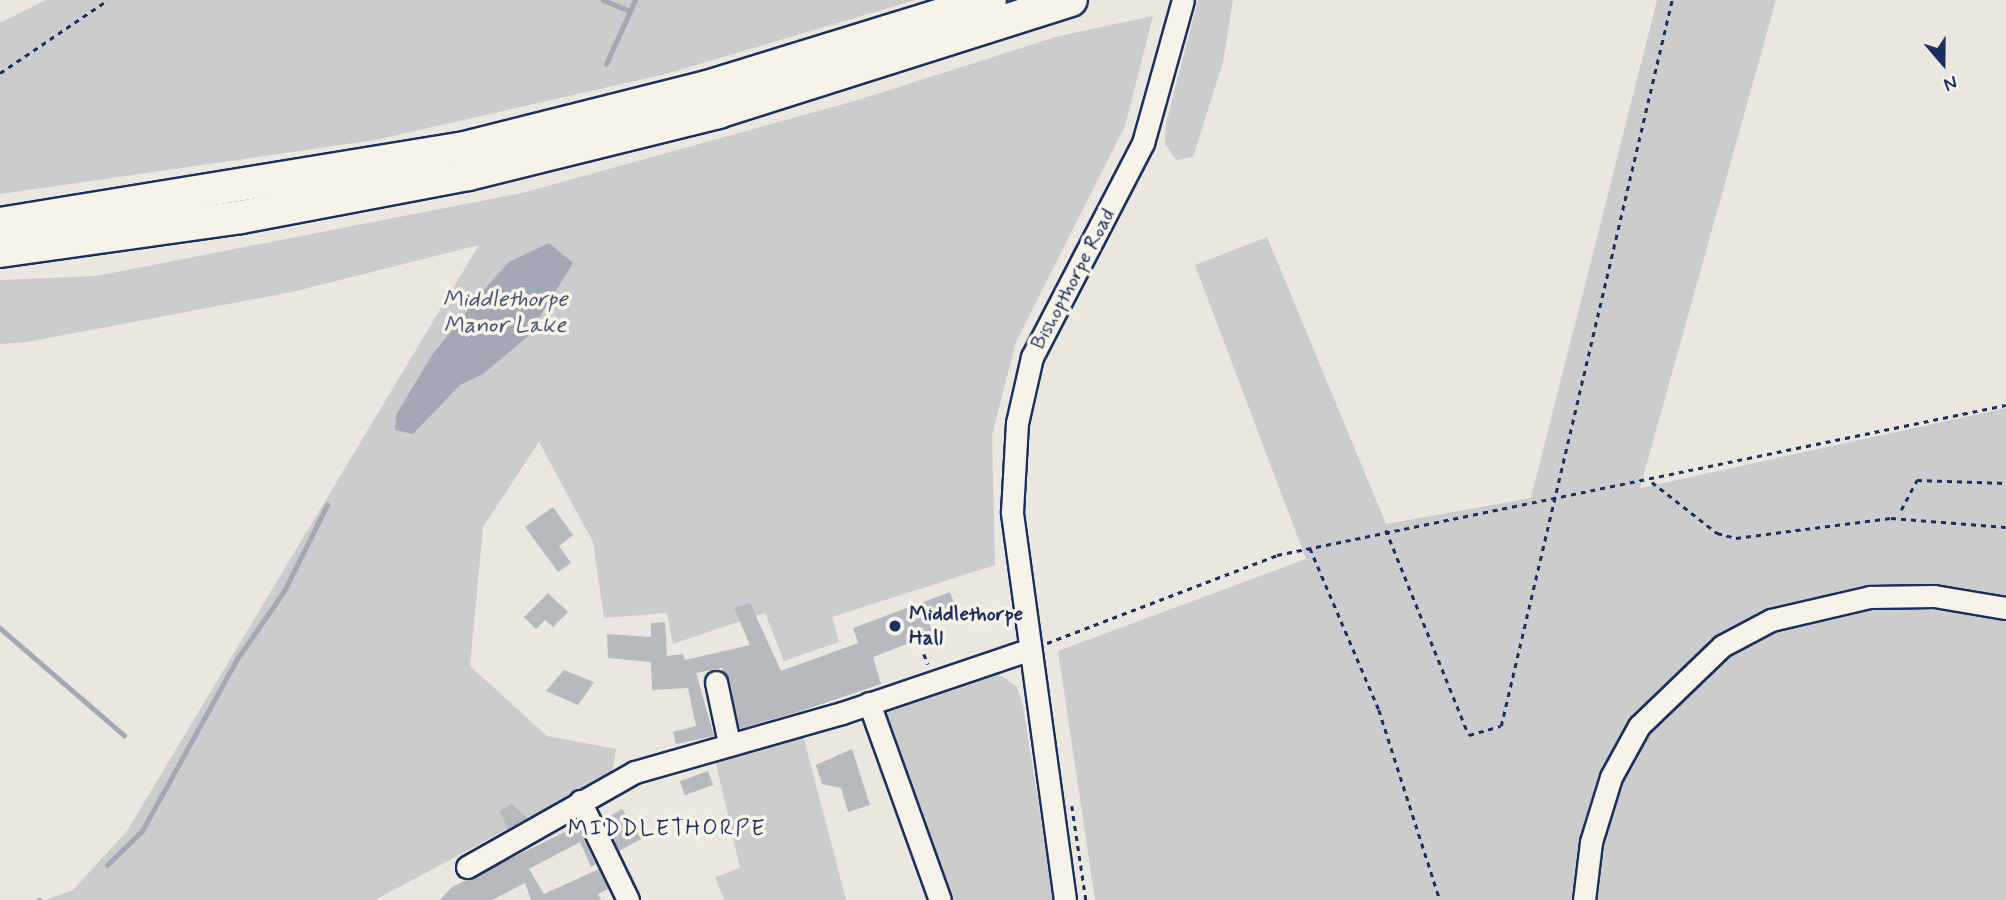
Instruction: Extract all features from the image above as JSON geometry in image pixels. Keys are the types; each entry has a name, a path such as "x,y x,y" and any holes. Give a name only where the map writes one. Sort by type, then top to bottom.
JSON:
{"highway":[{"path":"0,242 460,149 707,87 990,0"},
{"path":"0,242 241,217 468,174 718,112 1071,0"}],"street":[{"name":"Bishopthorpe Road","path":"1065,900 1027,650 1012,467 1032,357 1143,143 1181,7"},
{"path":"1584,900 1591,842 1611,777 1639,726 1721,646 1771,620 1870,597 1934,596 2006,608"},
{"path":"467,867 580,801 651,765 869,703 1027,650"},
{"path":"716,682 729,743"},
{"path":"869,703 940,900"},
{"path":"580,801 628,900"}],"path":[{"path":"0,72 108,0"},
{"path":"1386,530 1469,735 1501,726 1672,0"},
{"path":"1027,650 1310,548 1386,530 1652,482 2006,405"},
{"path":"1901,510 1917,480 2006,483"},
{"path":"1652,482 1717,533 1736,538 1891,518 2006,527"},
{"path":"1310,548 1379,710 1440,900"}],"shaded area":[{"path":"46,0 915,0 666,74 375,140 0,194 0,23"},
{"path":"1198,0 1233,0 1223,62 1193,157 1176,160 1165,144 1166,123"},
{"path":"1657,0 1776,0 1640,488 2006,408 2006,900 1095,900 1058,651 1306,559 1195,265 1267,237 1386,524 1531,498"},
{"path":"1153,16 1125,126 1016,342 992,435 995,565 832,617 839,642 784,661 765,613 673,644 667,613 604,618 593,542 539,442 483,527 470,666 547,736 616,749 612,773 375,900 45,900 73,890 127,831 479,245 292,292 27,342 0,344 0,280 96,276 522,193 858,100 1059,36"},
{"path":"995,671 1017,687 1023,706 1054,900 953,900 881,706"},
{"path":"803,735 846,900 724,900 715,877 740,868 714,755"}],"water":[{"name":"Middlethorpe Manor Lake","path":"549,243 573,263 528,336 483,374 460,385 413,434 395,430 396,415 432,355 482,292 509,262"}],"building":[{"path":"553,507 573,535 559,546 571,563 558,572 525,527"},
{"path":"950,592 957,612 929,623 933,634 873,657 881,684 801,711 739,729 722,668 696,673 714,736 676,744 673,732 696,726 688,688 652,690 651,662 608,658 607,634 651,637 651,623 665,622 667,656 683,654 685,660 750,645 734,608 750,603 781,671 858,643 853,628"},
{"path":"548,593 568,612 553,627 545,620 536,629 524,617"},
{"path":"564,670 594,682 578,705 546,691"},
{"path":"852,749 870,805 848,812 841,788 822,784 816,765"},
{"path":"708,771 713,785 685,795 680,781"},
{"path":"512,804 527,818 508,829 499,811"},
{"path":"622,809 643,838 619,851 604,820"},
{"path":"577,826 596,864 591,867 580,842 529,869 544,894 599,869 608,889 598,894 601,900 531,900 525,883 492,900 440,900 452,887"}],"waterway":[{"path":"603,0 630,11"},
{"path":"606,64 635,0"},
{"path":"107,865 142,831 237,659 284,591 327,505"},
{"path":"0,628 124,735"}],"place":[{"name":"Middlethorpe Hall","path":"895,626"}],"district":[{"name":"MIDDLETHORPE","path":"667,829"}]}
